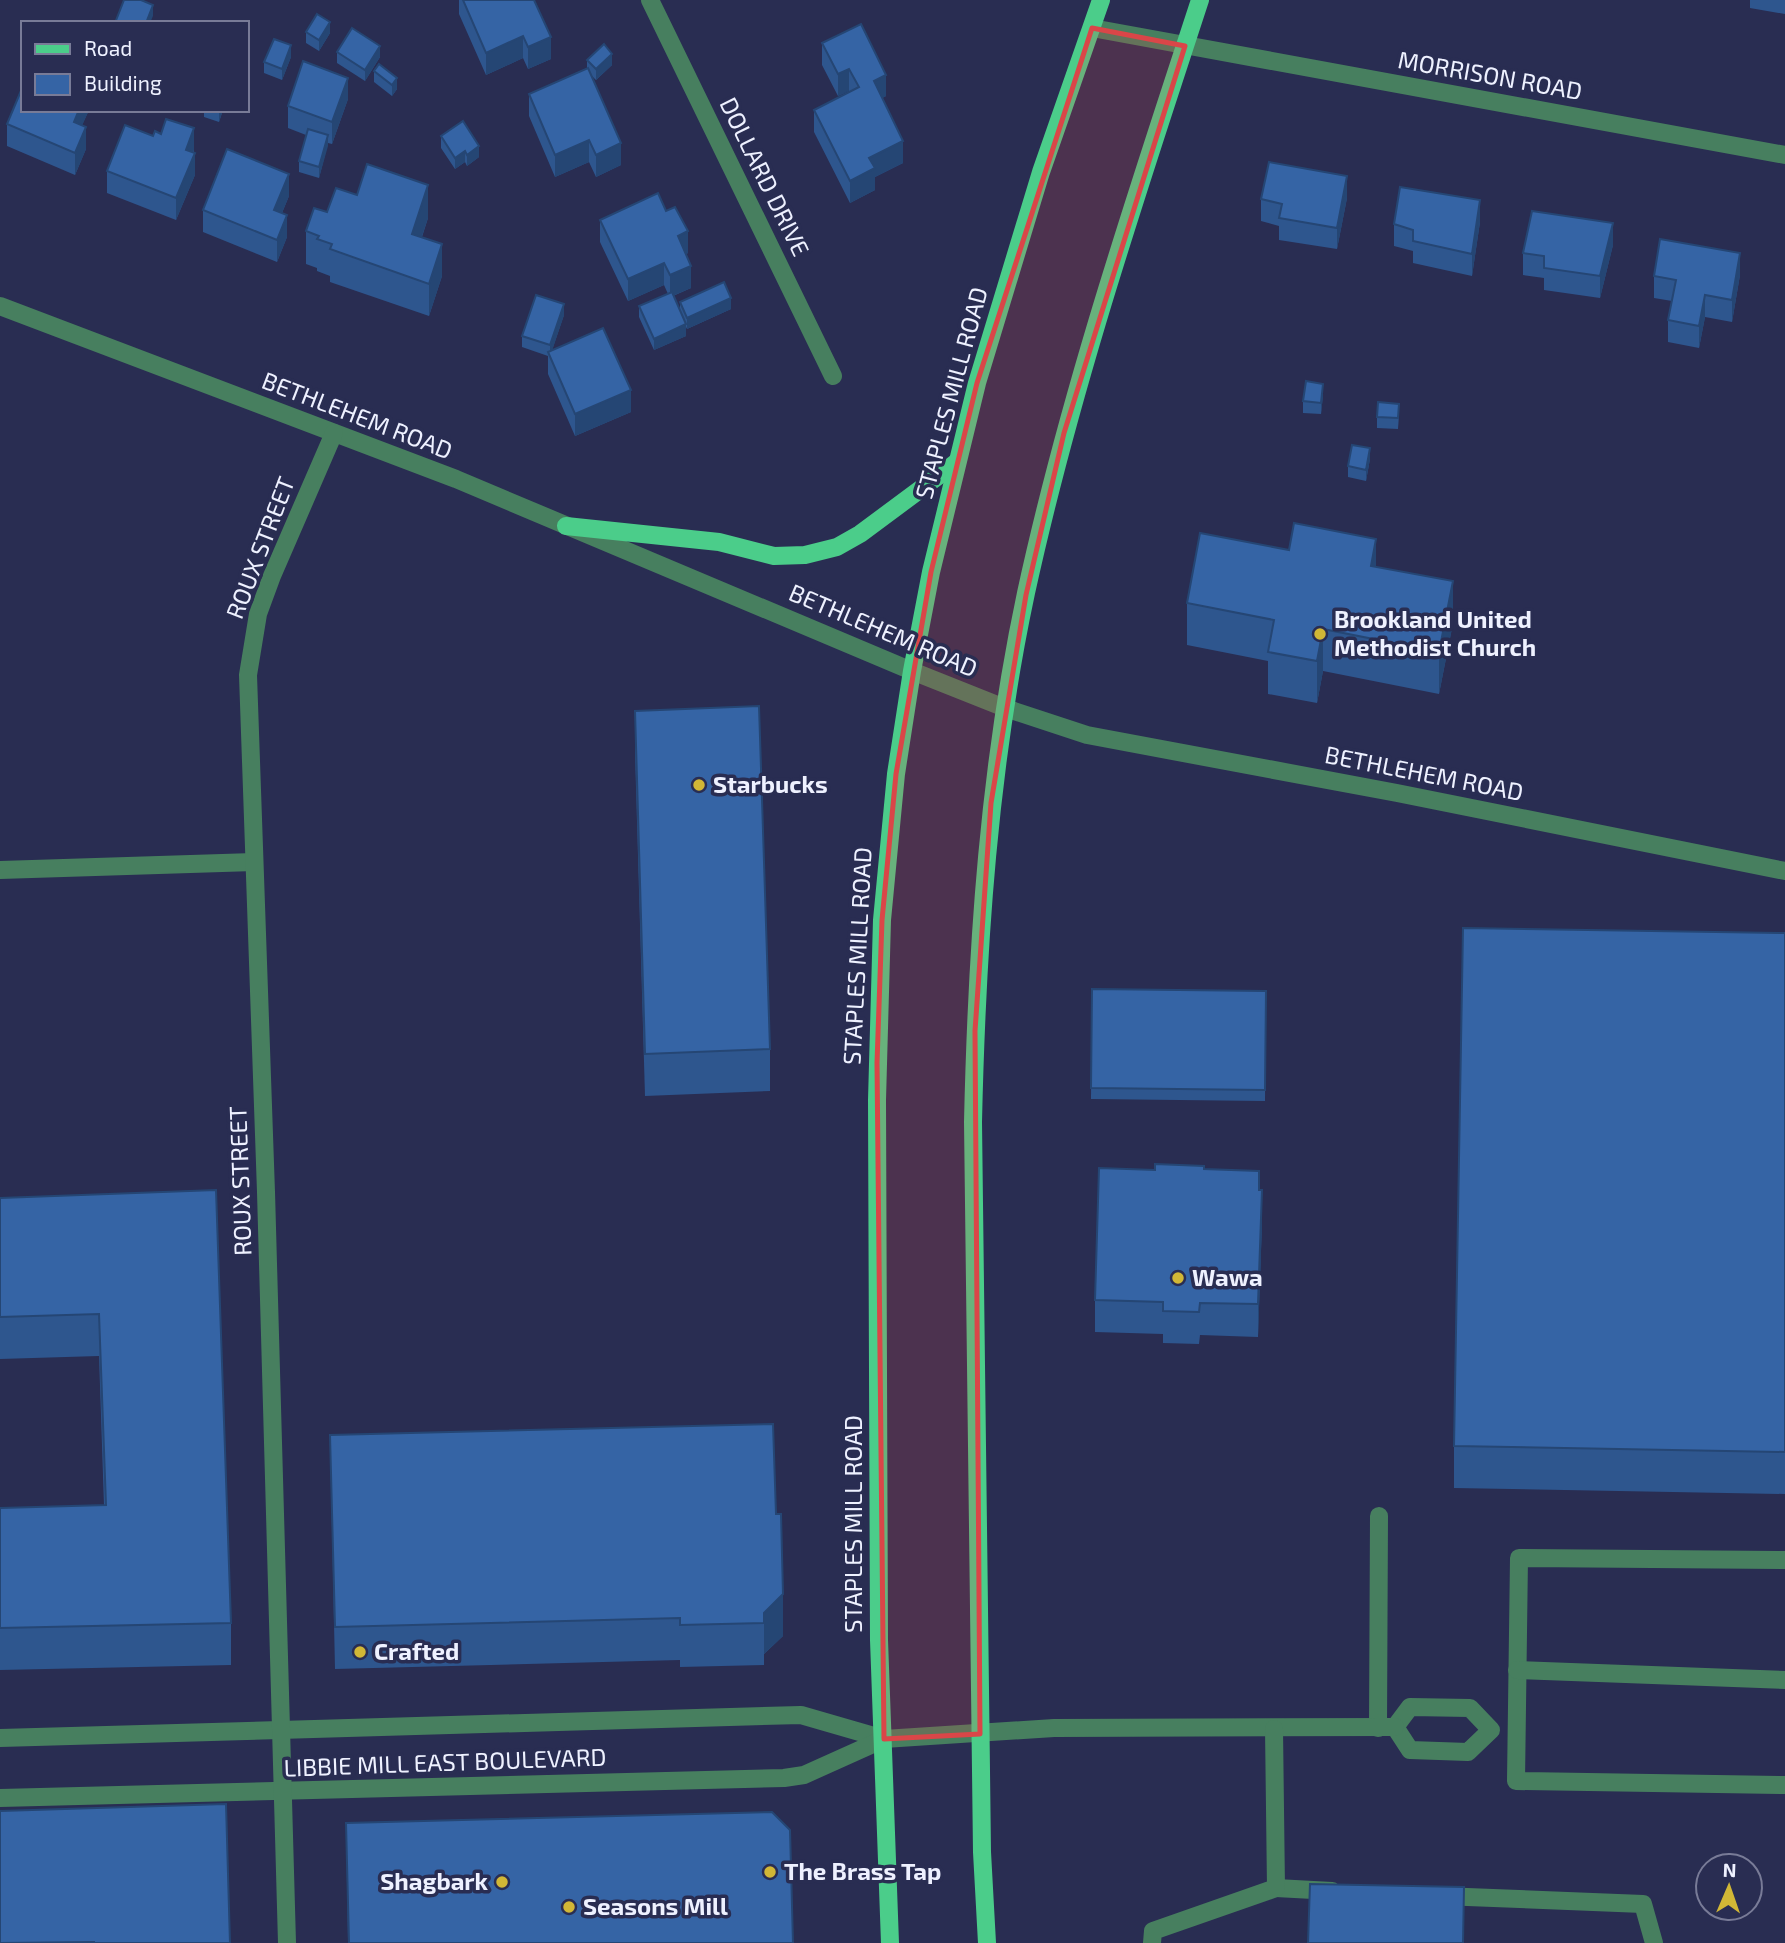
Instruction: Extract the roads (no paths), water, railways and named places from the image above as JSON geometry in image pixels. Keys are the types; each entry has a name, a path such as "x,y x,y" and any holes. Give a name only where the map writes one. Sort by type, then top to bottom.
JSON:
{"main road":[{"name":"STAPLES MILL ROAD","path":"890,1943 879,1618 878,993 891,814 912,671 957,462 977,383 1037,186 1101,0"},
{"path":"987,1943 982,1852 973,1122 981,923 990,817 1005,708 1026,595 1064,433 1105,293 1200,0"},
{"path":"566,526 719,542 774,556 805,555 837,547 860,534 957,462"}],"street":[{"name":"DOLLARD DRIVE","path":"650,0 833,376"},
{"name":"MORRISON ROAD","path":"1093,28 1785,155"},
{"name":"BETHLEHEM ROAD","path":"0,306 456,479 912,671 1005,708 1087,735 1396,793 1785,871"},
{"name":"ROUX STREET","path":"287,1943 248,675 258,614 334,433"},
{"path":"0,870 254,862"},
{"path":"1379,1516 1387,1728 1410,1750 1468,1752 1491,1730 1517,1729"},
{"path":"1785,1560 1519,1558 1516,1781 1785,1785"},
{"path":"1517,1670 1785,1680"},
{"path":"1387,1728 1410,1707 1470,1708 1491,1730"},
{"name":"LIBBIE MILL EAST BOULEVARD","path":"0,1738 802,1715 884,1739 1054,1728 1387,1728"},
{"path":"1274,1729 1276,1888"},
{"name":"LIBBIE MILL EAST BOULEVARD","path":"0,1798 783,1778 804,1776 884,1739"},
{"path":"1152,1943 1153,1931 1276,1888 1344,1891"},
{"path":"1426,1895 1643,1904 1654,1943"}],"place":[{"name":"Brookland United Methodist Church","path":"1320,634"},
{"name":"Starbucks","path":"699,785"},
{"name":"Wawa","path":"1178,1278"},
{"name":"Crafted","path":"360,1652"},
{"name":"The Brass Tap","path":"770,1872"},
{"name":"Shagbark","path":"502,1882"},
{"name":"Seasons Mill","path":"569,1907"}]}
